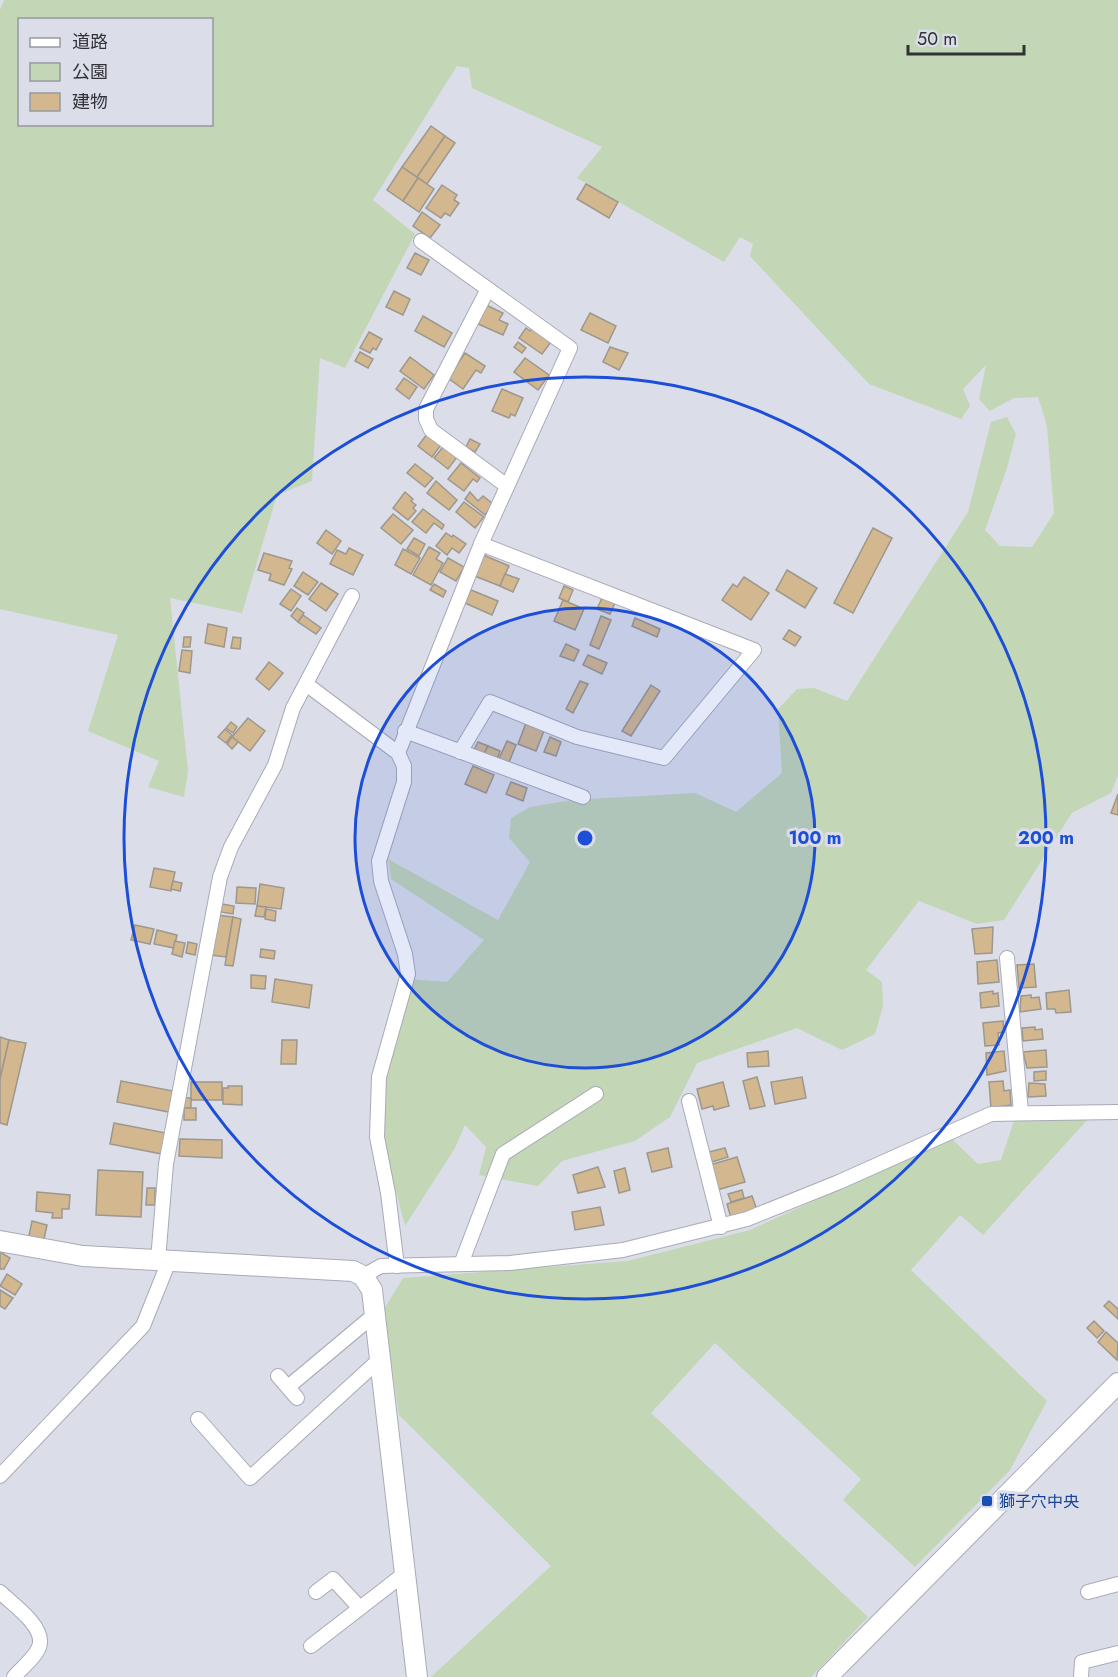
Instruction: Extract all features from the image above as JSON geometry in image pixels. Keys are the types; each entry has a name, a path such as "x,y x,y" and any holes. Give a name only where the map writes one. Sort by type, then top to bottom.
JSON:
{"street":[{"path":"398,753 481,544 570,348 421,241"},
{"path":"488,289 426,409 426,419 431,430 507,486"},
{"path":"460,752 490,702 577,737 664,758 754,650 481,544"},
{"path":"0,1476 143,1326 164,1261 166,1164 219,877 231,847 275,765 293,708 352,596"},
{"path":"306,684 398,753 404,766 404,782 379,861 381,881 405,954 408,974 379,1077 377,1137 388,1193 397,1266"},
{"path":"405,731 583,796"},
{"path":"1007,957 1021,1112"},
{"path":"461,1264 503,1154 597,1094"},
{"path":"689,1101 721,1227"},
{"path":"363,1276 381,1266 510,1263 623,1250 721,1227 830,1186 991,1114 1118,1112"},
{"path":"0,1241 49,1252 164,1261 353,1271 363,1276 372,1290 417,1677"},
{"path":"278,1376 293,1392 374,1315"},
{"path":"198,1419 250,1478 379,1360"},
{"path":"834,1675 1118,1383"},
{"path":"311,1646 404,1574"},
{"path":"315,1592 333,1579 359,1607"},
{"path":"1088,1592 1118,1584"},
{"path":"0,1592 38,1629 40,1645 14,1677"},
{"path":"1081,1677 1082,1662 1118,1653"}],"green space":[{"path":"4,0 1118,0 1118,775 1111,793 1072,813 1004,920 977,924 919,901 866,970 882,982 883,1006 875,1034 842,1050 797,1028 697,1063 670,1117 635,1141 562,1161 538,1186 479,1175 486,1147 465,1125 455,1148 405,1226 382,1137 381,1078 409,979 447,982 484,940 391,879 388,859 498,920 530,862 509,838 511,818 530,807 572,800 695,793 736,812 782,773 778,709 797,689 814,688 847,701 968,512 991,422 1007,417 1016,434 1007,468 985,530 1000,546 1032,547 1054,513 1047,426 1038,397 1014,398 990,411 979,399 986,365 963,389 970,406 961,419 869,384 750,256 753,244 740,237 724,262 577,178 602,147 472,88 469,68 457,66 373,200 415,234 345,368 320,358 312,481 277,495 242,613 170,598 188,771 184,797 148,787 159,761 88,731 118,635 0,609 0,10"},
{"path":"1015,1118 1088,1119 983,1235 960,1215 911,1270 1047,1401 1010,1470 915,1567 843,1500 861,1479 715,1343 651,1413 868,1617 811,1677 431,1677 551,1566 399,1415 383,1311 403,1278 627,1261 750,1230 951,1138 978,1164 1001,1160"}],"building":[{"path":"431,126 445,136 417,177 402,167"},
{"path":"445,136 455,143 427,184 417,177"},
{"path":"402,167 418,178 403,201 387,190"},
{"path":"418,178 434,189 419,212 403,201"},
{"path":"586,184 618,202 609,218 577,199"},
{"path":"442,185 457,195 454,200 459,203 450,216 445,213 441,218 426,208"},
{"path":"422,212 440,225 430,238 413,226"},
{"path":"415,253 429,260 421,275 407,268"},
{"path":"394,291 410,299 403,315 386,307"},
{"path":"484,304 503,313 499,320 508,324 503,335 476,323"},
{"path":"590,313 616,326 608,343 581,330"},
{"path":"423,316 452,333 444,347 415,331"},
{"path":"526,328 530,331 532,328 551,342 542,354 519,338"},
{"path":"369,332 382,339 376,350 373,348 370,353 360,348"},
{"path":"518,342 526,348 522,353 514,347"},
{"path":"610,347 628,353 619,370 603,362"},
{"path":"360,352 373,359 368,368 355,361"},
{"path":"465,353 485,366 481,373 476,370 463,389 448,378"},
{"path":"410,357 434,375 424,389 400,371"},
{"path":"525,358 549,375 538,390 514,372"},
{"path":"404,378 417,387 409,399 396,389"},
{"path":"502,389 523,398 515,416 511,414 509,418 492,411"},
{"path":"427,434 441,445 432,457 418,446"},
{"path":"470,439 480,444 475,452 466,447"},
{"path":"443,447 457,457 448,469 434,458"},
{"path":"461,463 480,478 477,482 473,479 464,491 448,479"},
{"path":"415,464 433,478 425,487 407,473"},
{"path":"436,481 457,500 449,510 427,493"},
{"path":"405,492 416,505 413,508 416,511 408,520 393,508"},
{"path":"470,492 478,501 483,496 493,504 485,515 465,499"},
{"path":"464,502 484,517 475,528 456,512"},
{"path":"423,509 444,525 442,529 434,523 426,533 412,522"},
{"path":"393,514 413,530 401,544 381,528"},
{"path":"873,528 892,538 853,613 834,603"},
{"path":"326,530 341,541 332,554 317,543"},
{"path":"446,533 466,544 459,553 452,548 447,555 436,546"},
{"path":"414,538 425,544 419,556 407,549"},
{"path":"429,547 440,553 436,559 443,563 431,585 413,575"},
{"path":"349,548 363,555 353,575 330,564 337,550 346,554"},
{"path":"403,549 420,558 411,574 395,565"},
{"path":"264,553 292,561 289,568 292,569 284,585 269,580 271,574 258,570"},
{"path":"481,554 509,566 500,586 472,575"},
{"path":"448,558 464,567 456,581 440,572"},
{"path":"787,570 817,588 805,608 776,590"},
{"path":"303,572 318,582 308,595 294,586"},
{"path":"505,574 519,579 513,592 500,586"},
{"path":"744,577 769,593 751,620 722,600 733,584 737,587"},
{"path":"321,583 338,594 326,611 309,599"},
{"path":"434,584 446,591 443,597 430,590"},
{"path":"564,586 573,590 568,602 559,598"},
{"path":"291,589 301,596 291,611 280,604"},
{"path":"471,590 498,601 492,615 465,603"},
{"path":"602,598 615,603 610,614 597,609"},
{"path":"563,600 584,609 575,630 554,621"},
{"path":"297,608 304,613 298,622 291,616"},
{"path":"303,615 321,628 316,634 298,622"},
{"path":"601,616 611,620 599,649 590,645"},
{"path":"635,618 660,629 657,637 632,626"},
{"path":"208,624 227,628 224,647 205,643"},
{"path":"789,630 801,637 795,646 783,639"},
{"path":"184,637 191,637 190,647 183,647"},
{"path":"233,637 241,638 240,649 231,648"},
{"path":"566,644 579,650 574,661 560,656"},
{"path":"182,650 192,651 190,673 179,671"},
{"path":"588,655 607,663 602,674 583,665"},
{"path":"269,662 283,673 269,690 256,679"},
{"path":"580,681 588,684 573,713 566,709"},
{"path":"651,685 660,691 631,736 622,731"},
{"path":"248,718 265,731 250,751 232,737"},
{"path":"231,722 237,727 233,733 226,728"},
{"path":"526,723 544,731 536,751 518,744"},
{"path":"225,729 232,735 226,743 218,737"},
{"path":"232,737 238,742 232,749 227,744"},
{"path":"550,737 561,742 556,756 544,752"},
{"path":"507,741 516,745 508,765 498,761"},
{"path":"478,742 488,746 484,754 474,750"},
{"path":"488,746 500,751 497,760 484,754"},
{"path":"473,766 494,775 486,793 465,784"},
{"path":"511,782 527,788 523,801 506,794"},
{"path":"1118,794 1118,815 1111,813"},
{"path":"154,868 175,872 171,891 150,887"},
{"path":"173,881 182,883 180,891 171,889"},
{"path":"260,884 284,888 281,909 257,906"},
{"path":"237,887 256,888 255,904 236,903"},
{"path":"222,904 234,906 233,914 221,912"},
{"path":"257,906 266,907 264,917 255,916"},
{"path":"266,909 276,911 275,921 265,919"},
{"path":"217,915 233,917 226,957 211,955"},
{"path":"233,917 241,919 233,966 225,965"},
{"path":"135,925 154,929 150,944 131,940"},
{"path":"993,927 992,953 975,954 972,929"},
{"path":"157,930 177,935 174,948 154,944"},
{"path":"175,941 185,943 182,957 172,954"},
{"path":"188,942 197,944 195,955 186,953"},
{"path":"261,949 275,951 274,959 260,957"},
{"path":"997,960 999,982 978,984 977,962"},
{"path":"1034,964 1036,987 1019,988 1017,965"},
{"path":"251,975 266,976 265,989 251,988"},
{"path":"275,979 312,985 309,1008 272,1002"},
{"path":"1069,990 1071,1012 1056,1013 1055,1009 1047,1009 1046,993"},
{"path":"993,991 993,994 998,993 999,1006 981,1008 980,993"},
{"path":"1031,995 1031,998 1039,997 1041,1009 1020,1012 1021,996"},
{"path":"1003,1021 1004,1032 998,1033 999,1045 985,1046 983,1023"},
{"path":"1035,1027 1035,1030 1042,1029 1043,1039 1023,1041 1022,1028"},
{"path":"0,1037 9,1040 0,1079"},
{"path":"9,1040 26,1043 7,1125 0,1123 0,1079"},
{"path":"282,1040 297,1040 296,1064 281,1064"},
{"path":"1046,1050 1047,1067 1027,1068 1023,1052"},
{"path":"768,1051 769,1066 748,1067 747,1053"},
{"path":"1004,1051 1006,1071 987,1075 986,1053"},
{"path":"1046,1071 1046,1080 1034,1081 1034,1072"},
{"path":"757,1077 765,1106 750,1109 743,1081"},
{"path":"802,1077 806,1098 775,1104 771,1082"},
{"path":"121,1081 173,1091 169,1112 117,1102"},
{"path":"1003,1081 1004,1091 1010,1090 1011,1105 991,1108 989,1082"},
{"path":"191,1082 222,1082 222,1100 191,1100"},
{"path":"723,1082 729,1106 714,1110 713,1106 702,1109 697,1089"},
{"path":"1029,1083 1045,1084 1046,1096 1028,1097"},
{"path":"228,1086 242,1086 242,1105 223,1104 223,1088 228,1088"},
{"path":"184,1098 191,1098 191,1108 184,1108"},
{"path":"184,1108 196,1108 196,1120 184,1120"},
{"path":"114,1123 166,1133 162,1154 110,1144"},
{"path":"180,1139 222,1140 222,1158 179,1156"},
{"path":"668,1148 672,1167 652,1172 647,1153"},
{"path":"725,1148 728,1157 712,1162 709,1152"},
{"path":"737,1157 745,1182 717,1190 710,1165"},
{"path":"598,1167 605,1187 578,1193 573,1175"},
{"path":"625,1168 630,1190 619,1193 614,1171"},
{"path":"98,1170 143,1172 141,1217 96,1215"},
{"path":"147,1188 155,1188 155,1205 146,1205"},
{"path":"742,1190 744,1198 731,1202 728,1194"},
{"path":"37,1192 70,1195 69,1209 62,1209 62,1218 52,1218 53,1213 36,1211"},
{"path":"752,1196 757,1210 731,1218 727,1204"},
{"path":"600,1207 604,1225 575,1230 572,1212"},
{"path":"32,1221 47,1225 44,1239 29,1236"},
{"path":"0,1252 10,1258 4,1269 0,1269"},
{"path":"7,1274 22,1284 15,1295 0,1286"},
{"path":"0,1290 13,1298 5,1309 0,1306"},
{"path":"1109,1301 1118,1309 1118,1319 1104,1306"},
{"path":"1094,1321 1104,1331 1097,1338 1087,1328"},
{"path":"1106,1332 1118,1343 1117,1360 1098,1342"}],"place":[{"name":"獅子穴中央","path":"987,1501"}]}
